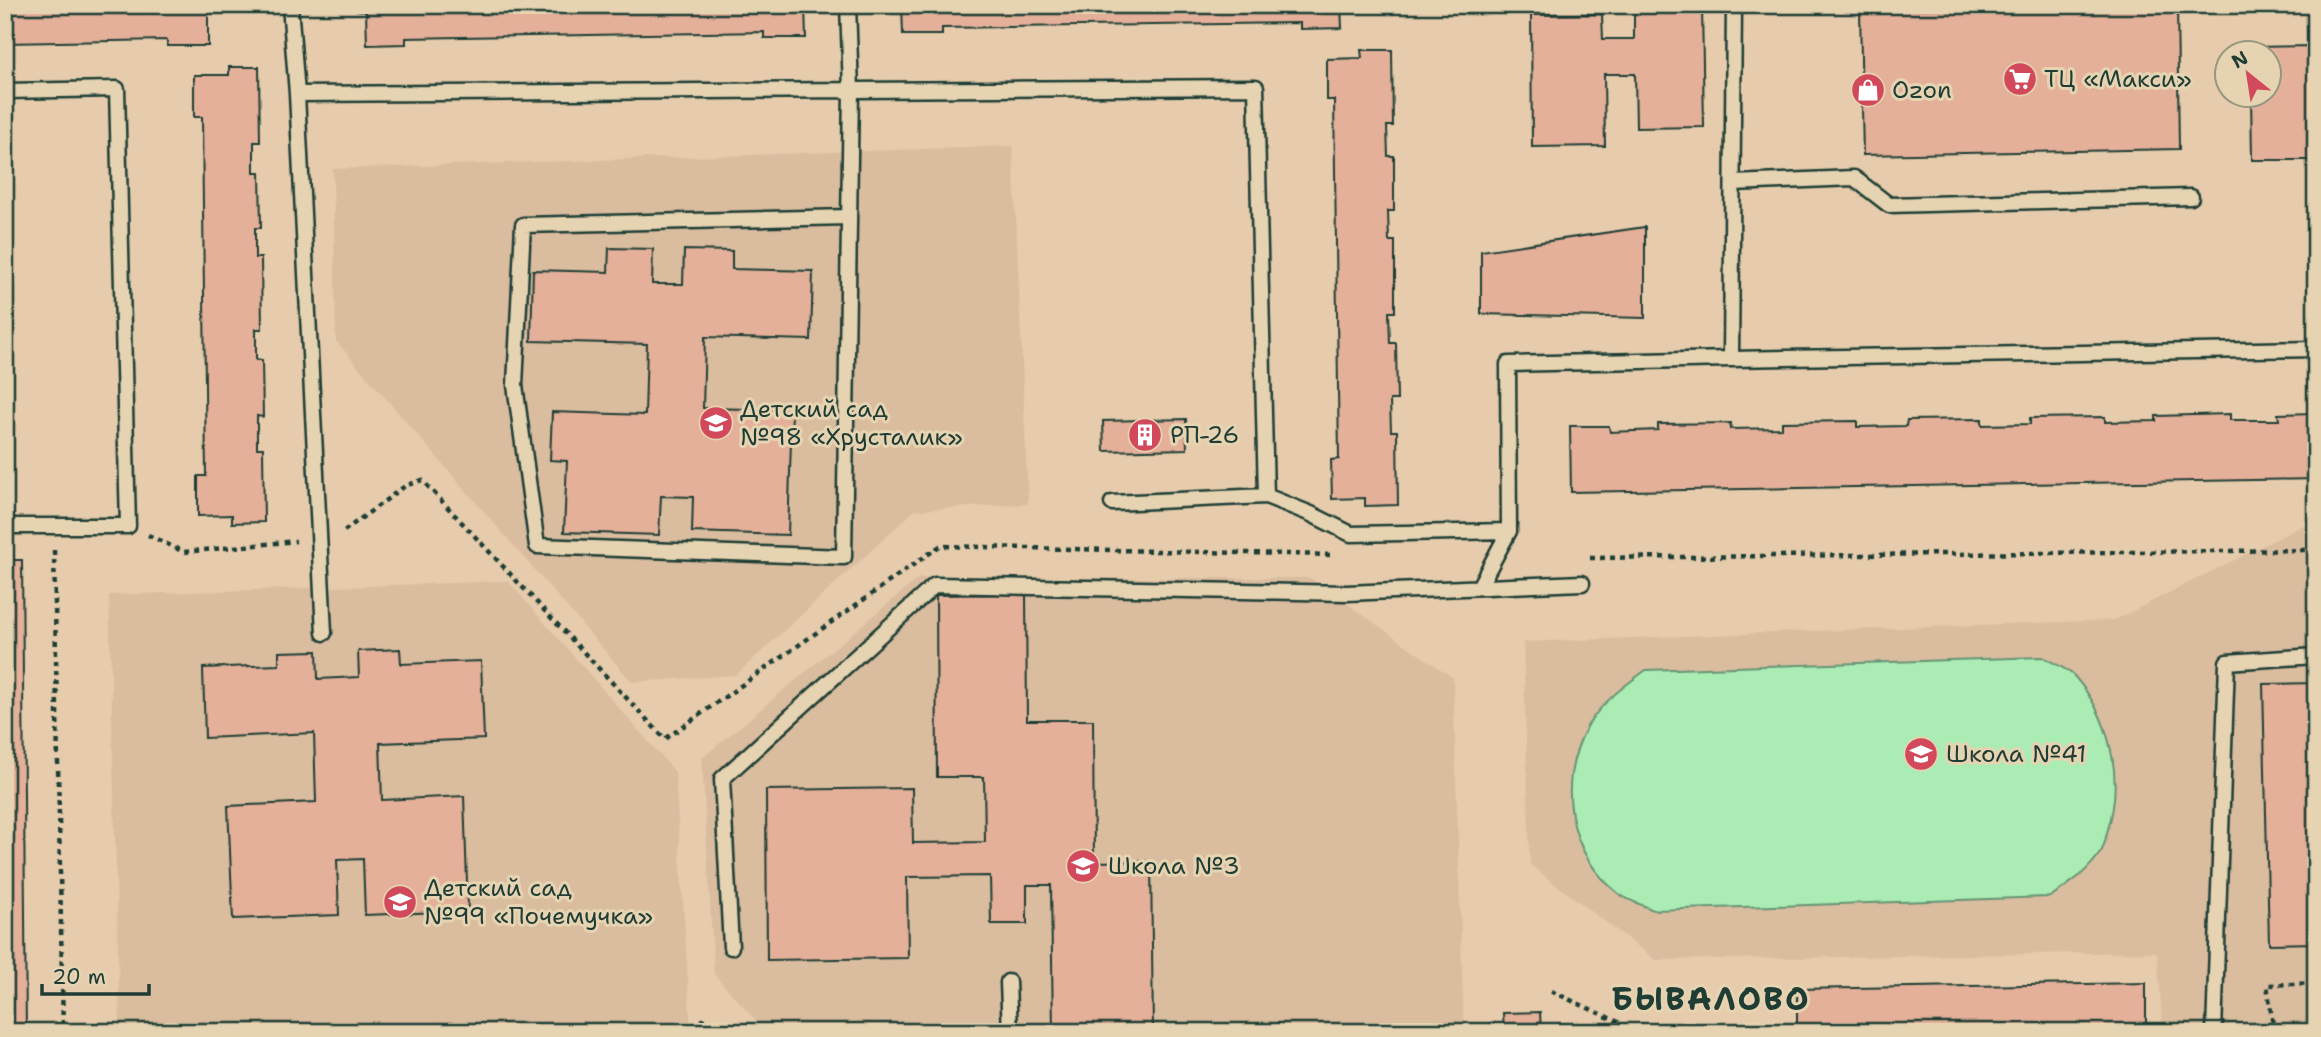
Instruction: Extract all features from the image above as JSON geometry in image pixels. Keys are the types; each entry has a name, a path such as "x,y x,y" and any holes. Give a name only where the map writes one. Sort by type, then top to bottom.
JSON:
{"lane":[{"path":"290,5 297,94 324,633"},
{"path":"848,5 851,90 844,557 537,546 515,384 523,225 849,217"},
{"path":"1731,359 1734,5"},
{"path":"297,94 1256,87 1266,496"},
{"path":"5,91 117,89 128,526 5,526"},
{"path":"1732,183 1854,178 1889,205 2191,197"},
{"path":"1479,587 1509,531 1508,364 2316,349"},
{"path":"1112,503 1266,496 1351,534 1509,531"},
{"path":"731,947 722,779 934,585 1347,593 1581,583"},
{"path":"2214,1032 2227,662 2316,656"},
{"path":"1008,982 1010,1032"}],"path":[{"path":"54,526 64,1032"},
{"path":"2274,1032 2267,985 2316,983"},
{"path":"1551,991 1640,1032"},
{"path":"702,1018 712,1032"}],"shaded area":[{"name":"Детский сад №98 «Хрусталик»","path":"1013,146 1028,504 915,510 736,675 632,682 336,341 333,169"},
{"name":"Школа №41","path":"2316,519 2316,1027 2163,1031 2157,952 1656,960 1530,865 1523,642 2115,620"},
{"name":"Школа №3","path":"919,578 1310,578 1453,678 1464,1032 766,1032 714,974 702,758"},
{"name":"Детский сад №99 «Почемучка»","path":"508,581 675,772 691,1032 120,1032 109,595"}],"green space":[{"path":"2043,657 2075,677 2097,710 2111,749 2115,789 2113,809 2102,850 2085,871 2050,897 1653,910 1619,894 1601,877 1578,838 1570,793 1578,747 1588,725 1600,709 1646,670"}],"building":[{"path":"5,5 217,5 217,11 208,11 208,46 167,46 167,40 5,43"},
{"path":"357,5 805,5 806,38 764,38 764,32 406,38 406,44 367,45 366,11 357,10"},
{"path":"902,5 1341,5 1342,28 1300,29 1300,23 942,28 942,35 903,35"},
{"path":"1634,5 1702,5 1704,127 1636,128 1635,74 1604,74 1605,146 1532,147 1531,15 1602,14 1603,39 1634,39"},
{"name":"ТЦ «Макси»","path":"2177,5 2179,149 1863,155 1860,10"},
{"path":"2315,46 2316,160 2252,160 2251,108 2282,108 2282,47"},
{"path":"1361,50 1392,50 1393,126 1387,126 1388,156 1394,156 1394,211 1388,211 1389,241 1395,241 1395,312 1389,312 1390,343 1396,343 1397,400 1390,400 1391,431 1397,431 1398,505 1365,506 1365,498 1332,499 1331,460 1339,459 1334,100 1327,100 1327,59 1362,58"},
{"path":"229,67 259,67 260,142 254,142 254,172 260,172 261,228 255,228 255,258 261,258 262,329 256,329 256,360 262,360 263,417 257,416 257,448 263,448 264,522 232,523 232,515 198,516 198,476 206,476 202,117 194,117 194,75 229,75"},
{"path":"1645,227 1645,318 1481,314 1481,251"},
{"path":"609,248 653,249 652,284 683,284 684,250 732,251 732,269 813,271 811,340 705,337 703,408 792,410 788,535 692,532 693,497 661,496 659,535 564,532 567,461 550,460 552,412 645,415 647,344 531,341 533,270 608,272"},
{"path":"2315,413 2316,479 1571,492 1570,426 1609,426 1610,432 1658,430 1658,424 1731,423 1730,429 1782,428 1782,422 1857,421 1857,427 1906,426 1907,420 1982,419 1982,425 2030,424 2030,418 2105,417 2105,422 2156,421 2156,416 2230,414 2230,420 2279,420 2278,414"},
{"name":"РП-26","path":"1186,419 1187,449 1104,451 1103,421"},
{"path":"5,560 22,560 26,1032 5,1032"},
{"path":"1026,594 1027,720 1093,720 1094,862 1151,861 1153,1032 1053,1032 1051,885 1027,885 1027,924 991,924 990,876 907,877 908,958 767,960 766,790 912,788 913,843 985,842 984,777 937,777 936,595"},
{"path":"400,649 401,664 481,661 484,739 380,743 382,800 464,796 468,911 365,915 363,859 337,860 339,915 233,919 228,806 316,802 314,733 205,738 203,668 279,665 279,652 317,651 318,679 359,677 358,651"},
{"path":"2316,683 2316,943 2269,944 2263,684"},
{"path":"2146,983 2146,1032 1797,1032 1797,989"},
{"path":"1540,1012 1541,1032 1504,1032 1503,1013"}],"place":[{"name":"ТЦ «Макси»","path":"2020,79"},
{"name":"Ozon","path":"1868,90"},
{"name":"Детский сад №98 «Хрусталик»","path":"716,423"},
{"name":"РП-26","path":"1145,435"},
{"name":"Школа №41","path":"1921,754"},
{"name":"Школа №3","path":"1083,866"},
{"name":"Детский сад №99 «Почемучка»","path":"400,902"}],"district":[{"name":"БЫВАЛОВО","path":"1711,998"}]}
